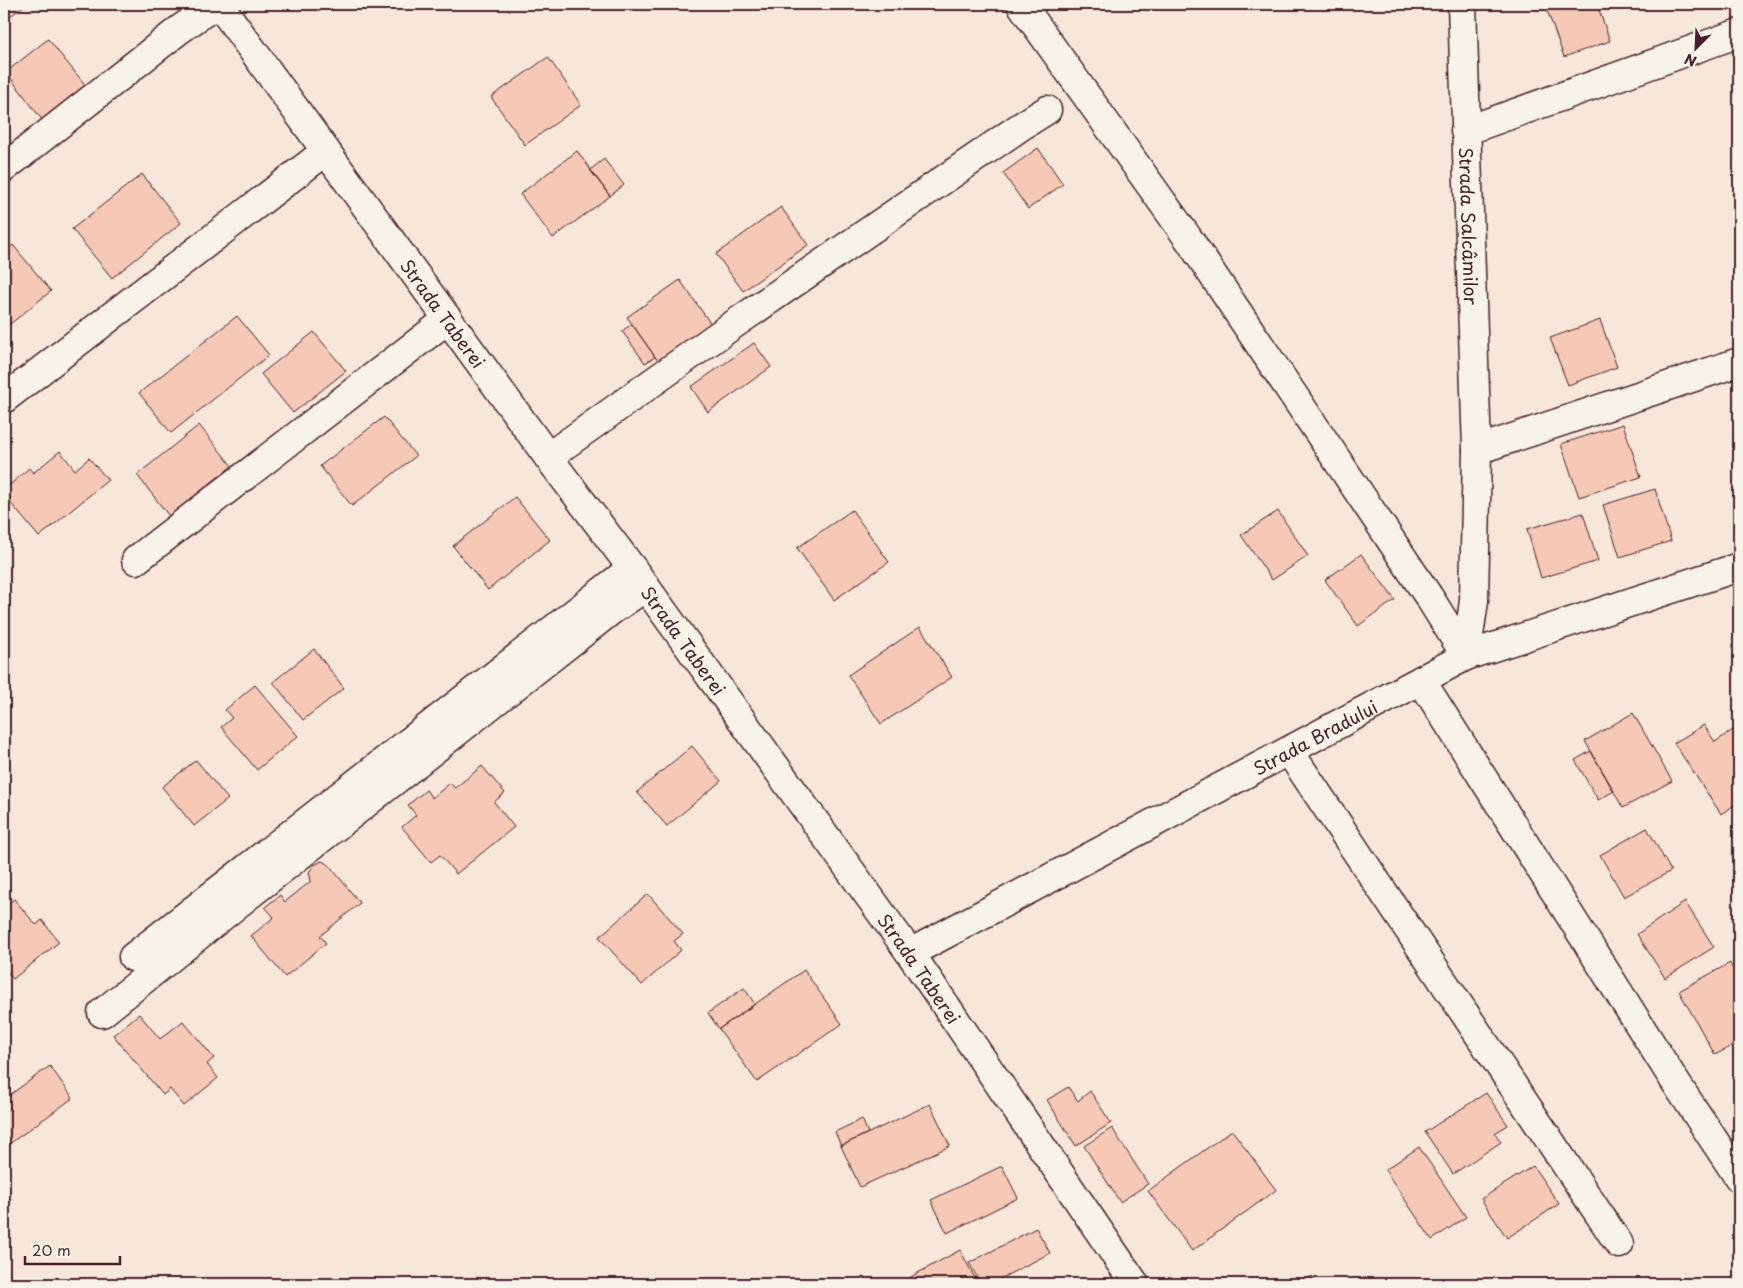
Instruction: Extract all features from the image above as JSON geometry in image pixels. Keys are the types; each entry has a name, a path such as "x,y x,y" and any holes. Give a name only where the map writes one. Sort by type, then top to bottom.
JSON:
{"street":[{"name":"Strada Taberei","path":"218,4 548,457 639,578 910,953 1135,1284"},
{"path":"4,168 179,30 218,4"},
{"path":"1021,4 1188,238 1429,597 1466,656"},
{"name":"Strada Salcâmilor","path":"1462,4 1477,450 1474,601 1466,656"},
{"path":"1465,131 1739,33"},
{"path":"548,457 730,327 1012,132 1047,110"},
{"path":"4,399 326,151"},
{"path":"136,560 448,319"},
{"path":"1477,450 1739,362"},
{"name":"Strada Bradului","path":"910,953 1466,656 1739,567"},
{"path":"133,957 639,578"},
{"path":"102,1012 597,623 639,578"},
{"path":"1421,680 1676,1083 1739,1178"},
{"path":"1289,750 1619,1244"}],"building":[{"path":"4,4 26,4 4,21"},
{"path":"1564,4 1597,4 1610,41 1564,57 1547,10"},
{"path":"48,39 87,87 43,121 6,72"},
{"path":"548,57 581,105 525,145 491,97"},
{"path":"1038,148 1063,184 1028,209 1003,173"},
{"path":"577,151 610,196 553,238 520,194"},
{"path":"604,159 624,185 610,196 590,170"},
{"path":"142,174 181,223 112,278 72,229"},
{"path":"781,207 808,245 743,291 716,254"},
{"path":"13,245 51,291 4,329 4,252"},
{"path":"680,280 713,327 661,365 627,317"},
{"path":"237,316 269,355 171,433 139,393"},
{"path":"1600,320 1617,367 1568,385 1550,338"},
{"path":"632,324 655,357 645,363 622,331"},
{"path":"314,332 346,371 293,413 261,374"},
{"path":"754,343 771,367 708,412 691,387"},
{"path":"384,417 416,456 352,506 320,466"},
{"path":"1623,424 1641,477 1579,497 1561,444"},
{"path":"199,425 232,466 169,516 137,475"},
{"path":"60,451 75,470 89,458 108,480 39,537 4,495 4,490 29,468 33,473"},
{"path":"1655,489 1671,541 1620,557 1603,505"},
{"path":"515,497 550,540 488,590 453,546"},
{"path":"852,510 889,562 834,600 797,548"},
{"path":"1278,511 1308,556 1272,580 1241,535"},
{"path":"1583,513 1598,561 1541,578 1527,529"},
{"path":"1361,554 1395,600 1358,626 1325,580"},
{"path":"920,627 952,677 881,724 848,675"},
{"path":"314,649 344,688 303,720 273,682"},
{"path":"255,685 298,736 257,770 221,727 232,718 225,710"},
{"path":"1633,713 1672,781 1623,808 1585,741"},
{"path":"1704,725 1715,742 1733,730 1739,740 1739,802 1721,814 1674,743"},
{"path":"692,746 721,781 667,826 637,792"},
{"path":"1591,751 1614,791 1598,800 1575,760"},
{"path":"196,760 228,799 194,826 162,787"},
{"path":"482,766 505,793 494,802 514,827 456,874 440,855 431,862 402,827 416,815 408,805 426,790 432,798 450,783 455,788"},
{"path":"1647,828 1671,871 1624,897 1600,855"},
{"path":"322,861 329,865 360,903 320,936 326,943 285,977 251,936 274,917 265,907 280,895 285,902 311,881 309,872 314,865"},
{"path":"648,894 683,934 674,941 681,950 642,985 599,937"},
{"path":"14,899 36,925 42,920 59,942 13,979 4,967 4,904 5,906"},
{"path":"1685,902 1714,947 1665,978 1637,934"},
{"path":"1730,963 1739,981 1739,1042 1715,1055 1679,991"},
{"path":"804,970 842,1024 757,1082 719,1029"},
{"path":"744,988 755,1004 719,1029 708,1013"},
{"path":"139,1014 160,1039 183,1021 214,1058 207,1064 218,1078 184,1106 170,1089 163,1095 113,1035"},
{"path":"50,1066 73,1098 9,1144 4,1136 4,1099"},
{"path":"1068,1087 1078,1101 1090,1091 1111,1123 1076,1146 1047,1100"},
{"path":"1486,1093 1508,1125 1495,1133 1501,1142 1453,1174 1425,1132"},
{"path":"930,1104 950,1146 860,1187 841,1146"},
{"path":"862,1119 868,1133 841,1146 835,1132"},
{"path":"1112,1128 1148,1184 1120,1202 1084,1146"},
{"path":"1232,1130 1276,1190 1192,1251 1148,1191"},
{"path":"1419,1147 1466,1217 1432,1240 1385,1170"},
{"path":"1002,1166 1018,1198 947,1233 931,1200"},
{"path":"1533,1166 1559,1204 1507,1238 1481,1199"},
{"path":"1036,1228 1050,1253 990,1284 981,1284 969,1263"},
{"path":"960,1250 978,1284 910,1284 907,1279"},
{"path":"1312,1276 1318,1284 1299,1284"}]}
